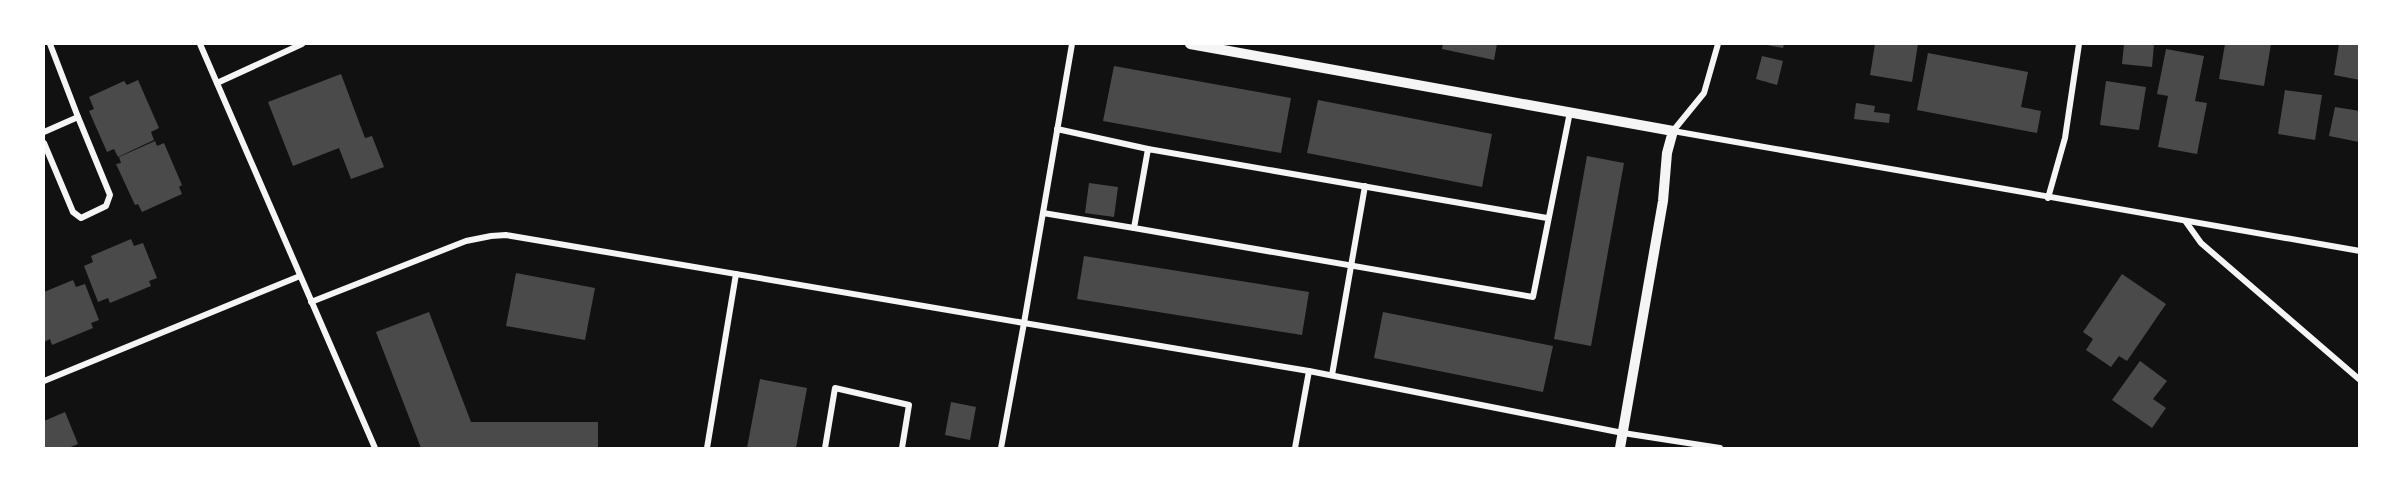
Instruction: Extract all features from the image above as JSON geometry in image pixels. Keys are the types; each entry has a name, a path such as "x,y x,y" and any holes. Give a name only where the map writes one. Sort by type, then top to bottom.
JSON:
{"street":[{"path":"44,143 73,212 81,218 106,206 110,195 50,44"},
{"path":"200,44 375,448"},
{"path":"217,83 302,44"},
{"path":"1001,448 1072,44"},
{"path":"1190,44 2048,198 2360,251"},
{"path":"1620,448 1663,201 1667,153 1673,131 1704,93 1718,44"},
{"path":"2048,198 2065,138 2079,44"},
{"path":"1043,213 1533,297 1570,112"},
{"path":"44,132 78,117"},
{"path":"1057,129 1148,149 1547,218"},
{"path":"1134,228 1148,149"},
{"path":"1332,375 1365,186"},
{"path":"2186,222 2201,243 2360,380"},
{"path":"311,302 466,241 491,236 511,236 1332,375 1623,433 1720,448"},
{"path":"707,448 736,274"},
{"path":"44,381 300,276"},
{"path":"1295,448 1309,371"},
{"path":"825,448 835,388 909,405 902,448"}],"building":[{"path":"1443,44 1497,44 1494,60 1442,49"},
{"path":"1762,44 1784,44 1783,48"},
{"path":"1875,44 1918,44 1912,82 1870,75"},
{"path":"2124,44 2154,44 2152,67 2122,64"},
{"path":"2225,44 2271,44 2264,86 2219,79"},
{"path":"2339,44 2360,44 2360,80 2334,75"},
{"path":"2166,49 2204,56 2195,101 2207,103 2197,154 2158,147 2168,96 2157,94"},
{"path":"1928,53 2028,72 2021,107 2041,111 2037,133 1917,110"},
{"path":"1762,56 1783,61 1777,85 1756,79"},
{"path":"1114,66 1291,98 1281,153 1103,121"},
{"path":"341,74 365,138 372,136 384,167 351,179 339,148 293,166 268,102"},
{"path":"138,80 159,128 151,132 154,140 118,157 114,149 107,152 89,111 94,109 89,97 124,81 127,85"},
{"path":"2106,81 2146,87 2139,130 2100,125"},
{"path":"2285,90 2322,95 2315,140 2278,134"},
{"path":"1318,100 1492,134 1482,187 1307,153"},
{"path":"1856,103 1875,106 1874,112 1890,114 1889,123 1854,119"},
{"path":"2335,107 2360,111 2359,142 2329,136"},
{"path":"155,141 157,146 164,143 182,185 179,187 182,194 142,212 138,204 135,205 116,164 121,163 119,157"},
{"path":"1587,156 1624,163 1591,346 1554,339"},
{"path":"1089,183 1118,187 1114,217 1085,213"},
{"path":"131,239 134,246 143,243 157,278 149,281 151,286 110,303 108,298 98,302 84,266 93,262 91,256"},
{"path":"1084,256 1309,292 1302,335 1077,299"},
{"path":"516,273 595,288 585,340 506,326"},
{"path":"2122,274 2166,304 2127,361 2119,356 2111,367 2086,350 2093,339 2083,332"},
{"path":"73,280 76,287 85,284 99,320 91,323 93,328 52,345 50,339 44,342 44,292"},
{"path":"429,312 471,422 598,422 598,448 421,448 376,332"},
{"path":"1383,312 1553,346 1543,392 1374,358"},
{"path":"2140,361 2167,381 2153,399 2166,408 2152,428 2112,400"},
{"path":"760,379 807,388 796,448 747,448"},
{"path":"951,402 976,407 970,440 945,435"},
{"path":"65,412 78,444 68,448 44,448 44,421"}]}
